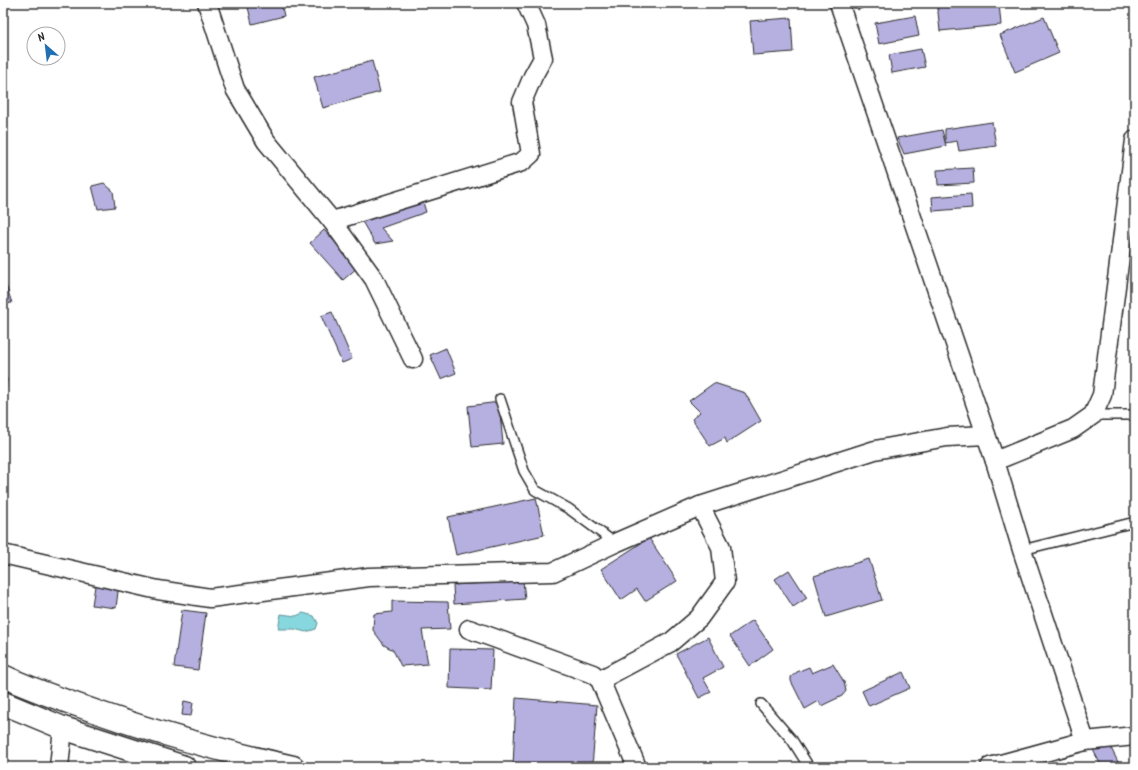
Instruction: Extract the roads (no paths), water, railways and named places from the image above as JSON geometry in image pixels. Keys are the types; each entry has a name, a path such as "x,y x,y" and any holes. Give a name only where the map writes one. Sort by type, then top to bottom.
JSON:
{"main road":[{"path":"3,676 26,687 117,719 236,754 293,767"},
{"path":"3,702 63,728 184,767"}],"street":[{"path":"208,3 235,89 266,141 332,221 374,279 413,358"},
{"path":"332,221 522,162 531,154 522,102 533,76 543,58 536,25 526,3"},
{"path":"839,3 995,461 1022,550 1085,741"},
{"path":"995,461 1073,429 1093,416 1102,395 1135,140"},
{"path":"3,554 158,590 210,598 369,577 553,572 700,506 875,450 947,437 986,435"},
{"path":"600,680 671,642 699,618 725,582 721,547 700,506"},
{"path":"469,629 592,674 600,680 637,767"},
{"path":"60,767 63,728"},
{"path":"990,767 1085,741 1135,736"}],"lane":[{"path":"500,399 524,471 535,490 569,509 615,543"},
{"path":"1093,416 1135,415"},
{"path":"1022,550 1135,522"},
{"path":"761,704 792,740 809,767"}],"water":[{"path":"303,613 314,616 318,623 316,629 306,632 294,629 278,629 281,614 296,616"}]}
